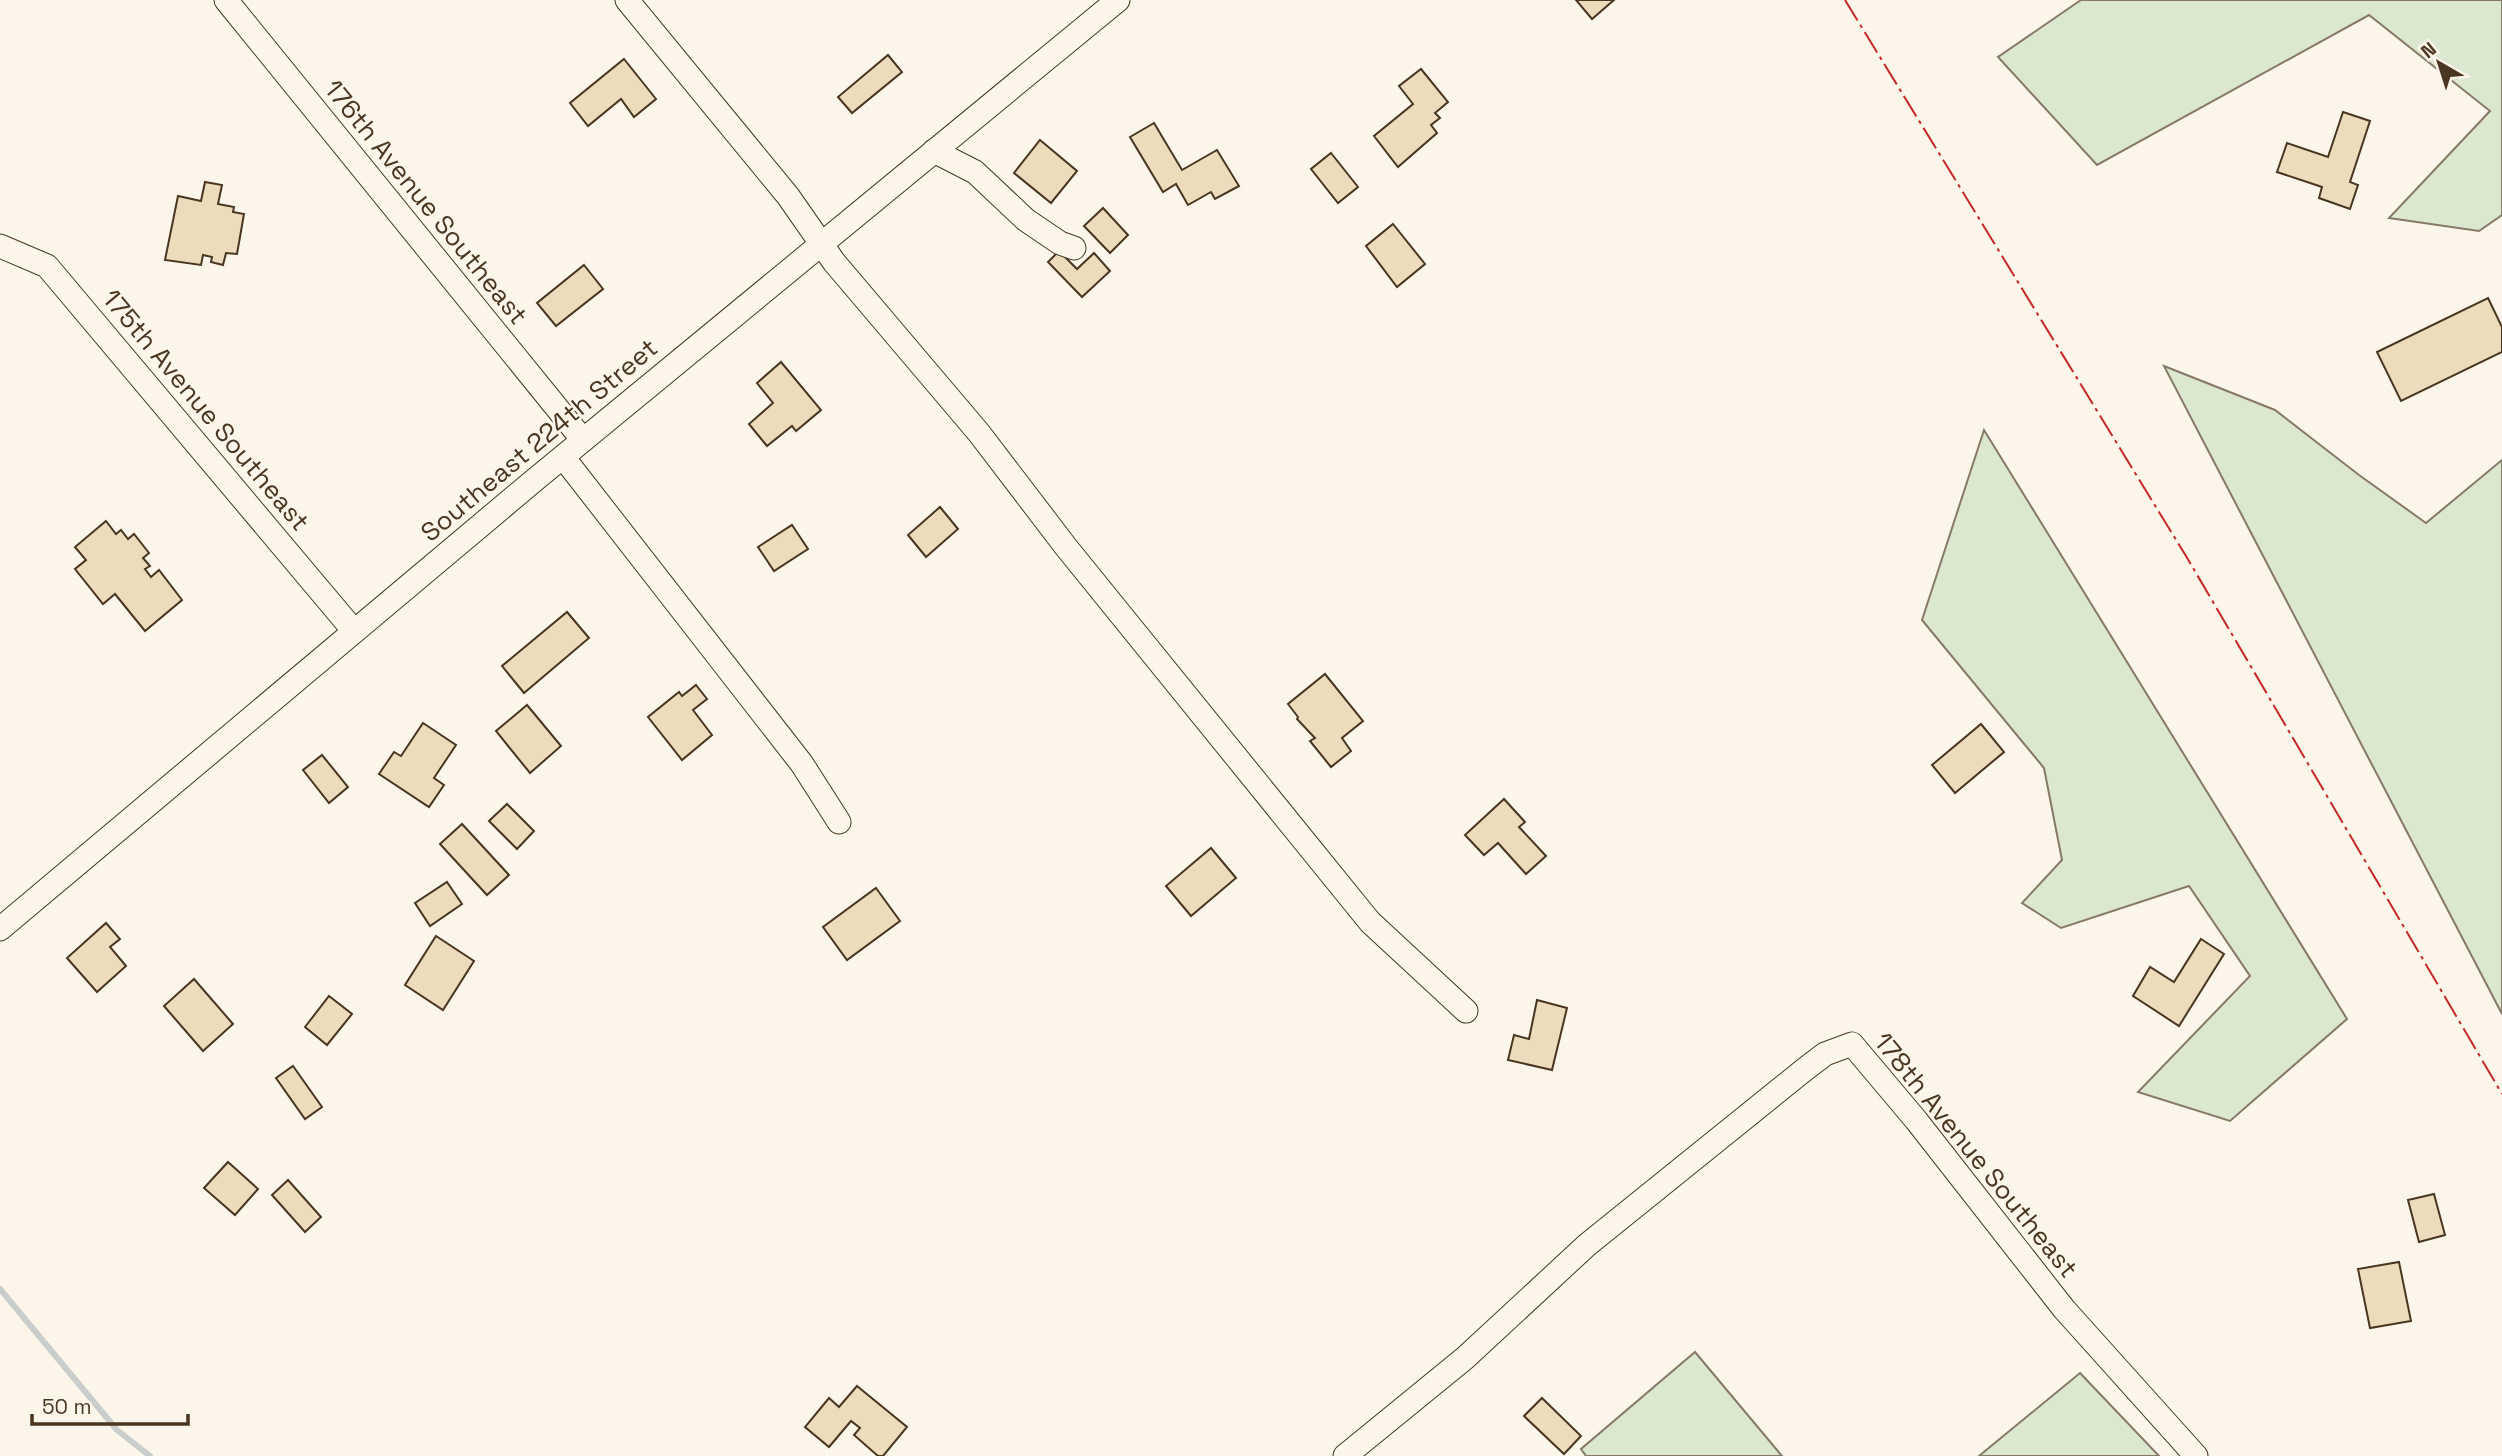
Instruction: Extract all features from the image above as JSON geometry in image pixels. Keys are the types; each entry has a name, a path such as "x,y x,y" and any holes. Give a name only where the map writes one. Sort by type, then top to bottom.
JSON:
{"street":[{"name":"176th Avenue Southeast","path":"226,0 583,440"},
{"path":"627,0 788,196 834,262 979,433 1066,547 1370,922 1466,1011"},
{"name":"Southeast 224th Street","path":"0,929 583,440 1118,0"},
{"path":"934,151 975,172 1026,220 1059,243 1074,248"},
{"name":"175th Avenue Southeast","path":"0,246 47,266 354,631"},
{"path":"563,457 802,764 839,821"},
{"name":"178th Avenue Southeast","path":"1345,1456 1465,1358 1587,1245 1825,1054 1852,1044 1916,1120 2064,1309 2196,1456"}],"green space":[{"path":"2081,0 2502,0 2502,215 2479,231 2389,218 2490,111 2369,15 2097,165 1998,57"},
{"path":"2164,366 2275,410 2426,523 2502,460 2502,1014"},
{"path":"1984,430 2347,1019 2230,1121 2138,1092 2250,976 2189,886 2061,928 2022,903 2062,860 2044,768 1922,620"},
{"path":"1695,1352 1782,1456 1586,1456 1581,1449"},
{"path":"2080,1373 2159,1456 1979,1456"}],"building":[{"path":"1576,0 1614,0 1592,19"},
{"path":"888,55 902,72 852,113 838,97"},
{"path":"624,59 656,99 634,117 621,99 588,126 570,103"},
{"path":"1421,69 1448,102 1435,113 1440,118 1431,125 1437,133 1398,167 1374,136 1413,104 1399,86"},
{"path":"2343,112 2370,121 2350,182 2358,185 2350,209 2319,198 2322,187 2277,172 2287,143 2328,157"},
{"path":"1154,123 1182,170 1217,150 1239,186 1215,199 1211,192 1188,205 1176,184 1163,192 1130,137"},
{"path":"1040,140 1077,171 1051,203 1014,173"},
{"path":"1331,153 1358,187 1338,203 1311,169"},
{"path":"205,182 222,185 218,204 234,207 233,212 244,214 237,254 226,253 223,265 211,262 212,257 203,255 201,265 165,260 178,196 201,201"},
{"path":"1103,208 1128,235 1110,253 1084,226"},
{"path":"1393,224 1425,264 1397,287 1366,246"},
{"path":"1059,251 1077,269 1094,253 1110,271 1082,297 1048,262"},
{"path":"584,265 603,289 556,326 537,303"},
{"path":"2488,298 2502,327 2502,352 2401,401 2377,352"},
{"path":"781,362 821,410 796,431 792,426 767,446 749,424 773,403 757,383"},
{"path":"940,507 958,529 926,557 908,535"},
{"path":"106,521 116,534 121,530 128,539 134,534 149,553 143,558 150,566 145,569 151,577 159,570 182,600 145,631 115,594 103,604 75,569 86,560 75,547"},
{"path":"792,525 808,549 774,571 758,547"},
{"path":"567,612 589,638 524,693 502,666"},
{"path":"1325,674 1363,721 1342,738 1351,751 1331,767 1310,741 1315,738 1297,719 1288,704"},
{"path":"696,685 707,699 693,710 712,735 682,760 648,717 679,692 682,696"},
{"path":"527,705 561,746 530,773 496,731"},
{"path":"423,723 456,745 434,778 444,785 429,807 379,774 394,752 401,756"},
{"path":"1981,724 2004,752 1955,793 1932,765"},
{"path":"322,755 348,787 329,803 303,770"},
{"path":"1504,799 1525,822 1519,827 1546,856 1526,874 1498,843 1484,855 1465,835"},
{"path":"507,804 534,831 517,849 489,821"},
{"path":"462,824 509,875 487,895 440,844"},
{"path":"1211,848 1236,878 1191,916 1166,886"},
{"path":"447,882 462,904 430,926 415,903"},
{"path":"876,888 900,921 847,960 823,927"},
{"path":"106,923 120,939 110,947 126,966 97,992 67,958"},
{"path":"436,936 474,961 443,1010 405,985"},
{"path":"2201,939 2224,954 2179,1026 2133,996 2150,967 2174,982"},
{"path":"194,979 233,1024 203,1051 164,1006"},
{"path":"329,996 352,1014 327,1045 305,1027"},
{"path":"1537,1000 1567,1008 1552,1070 1508,1060 1514,1035 1529,1039"},
{"path":"293,1066 322,1107 305,1119 276,1078"},
{"path":"228,1162 258,1189 235,1215 204,1188"},
{"path":"288,1180 321,1217 305,1232 272,1195"},
{"path":"2434,1194 2445,1235 2419,1242 2408,1200"},
{"path":"2399,1262 2411,1321 2370,1328 2358,1269"},
{"path":"857,1386 907,1427 883,1456 878,1456 854,1435 860,1428 851,1421 829,1447 805,1427 829,1398 839,1407"},
{"path":"1542,1398 1581,1436 1564,1454 1524,1416"}],"waterway":[{"path":"0,1289 117,1430 150,1456"}],"power":[{"path":"1845,0 2186,556 2502,1094"}]}
